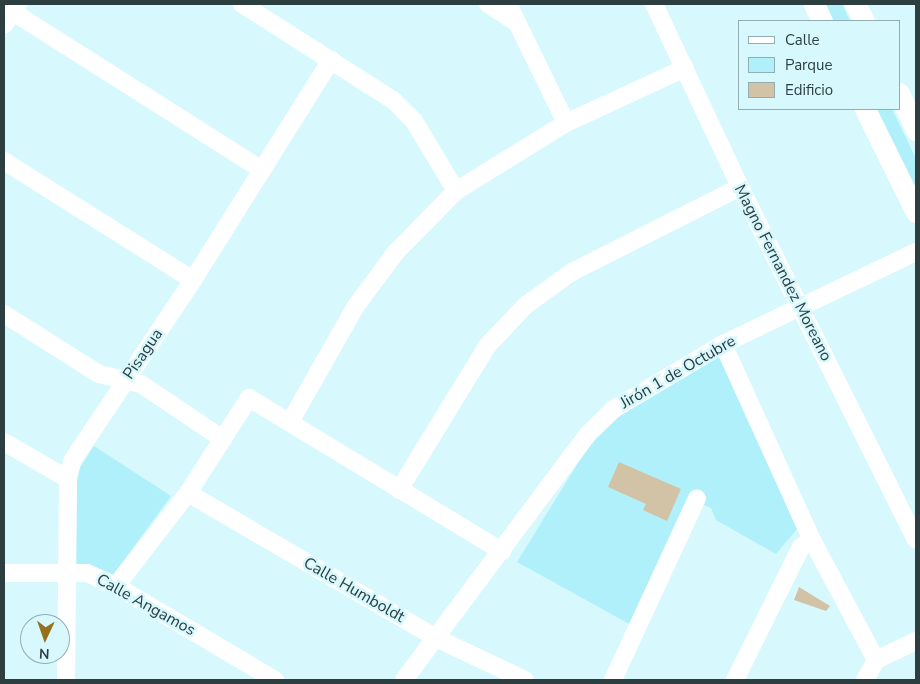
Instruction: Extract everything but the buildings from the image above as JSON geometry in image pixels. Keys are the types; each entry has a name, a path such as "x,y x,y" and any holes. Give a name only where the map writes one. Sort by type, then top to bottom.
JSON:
{"street":[{"path":"242,4 331,60 405,111 456,191"},
{"path":"488,4 517,22"},
{"path":"508,4 566,123"},
{"name":"Magno Fernandez Moreano","path":"654,4 740,187 916,540"},
{"path":"814,4 822,20"},
{"path":"855,4 863,20"},
{"path":"12,14 262,170"},
{"name":"Pisagua","path":"66,680 68,480 72,461 193,280 331,60"},
{"path":"290,422 361,300 396,252 456,191 566,123 685,68"},
{"path":"907,103 916,130"},
{"path":"865,110 916,212"},
{"path":"4,160 193,280"},
{"path":"399,490 488,345 526,305 572,272 740,187"},
{"name":"Jirón 1 de Octubre","path":"404,680 588,434 614,409 723,344 800,304 916,252"},
{"path":"4,314 99,374 124,382 141,384 223,439"},
{"path":"723,344 812,540 876,660"},
{"path":"116,586 188,493 248,398 502,551"},
{"path":"4,442 68,480"},
{"name":"Calle Humboldt","path":"188,493 436,638 524,680"},
{"path":"612,680 697,498"},
{"path":"735,680 801,547 812,540"},
{"name":"Calle Angamos","path":"4,573 87,573 116,586 275,680"},
{"path":"865,680 876,660 916,642"}],"green space":[{"path":"824,4 842,4 850,20 832,20"},
{"path":"875,110 892,110 916,159 916,194"},
{"path":"720,354 797,529 776,554 716,520 711,508 688,498 633,626 517,562 594,437 633,402"},
{"path":"94,446 171,496 113,575 69,564 78,471"}]}
